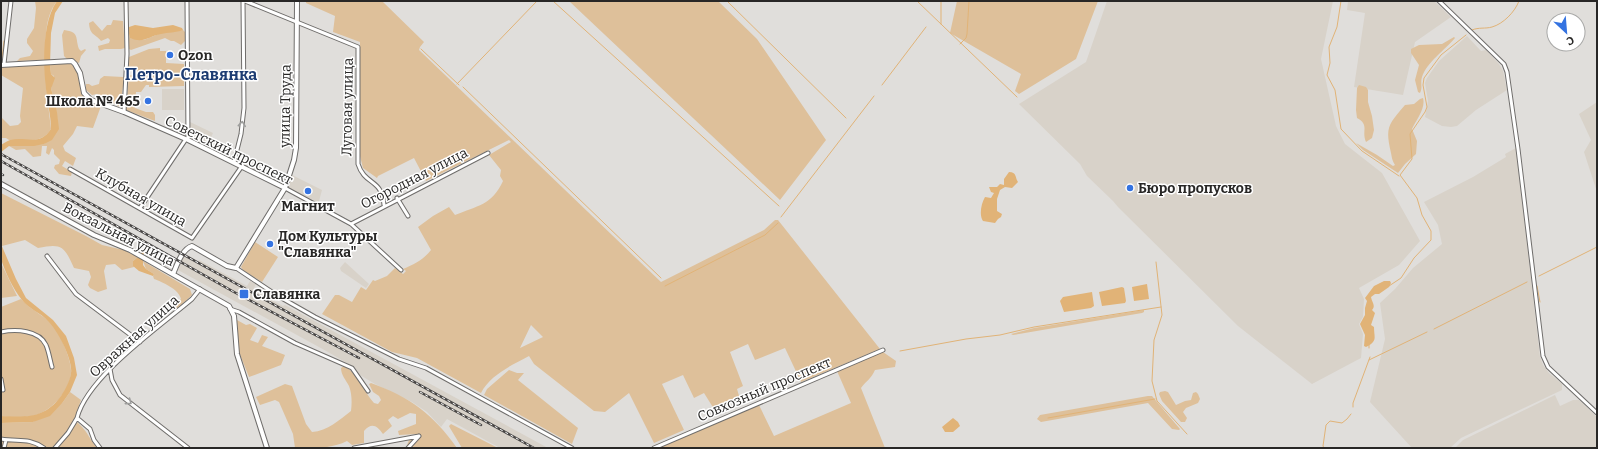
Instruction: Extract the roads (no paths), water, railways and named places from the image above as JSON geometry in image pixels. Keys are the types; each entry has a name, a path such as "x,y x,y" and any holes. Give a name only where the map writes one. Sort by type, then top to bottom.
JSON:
{"street":[{"path":"3,64 12,1"},
{"path":"124,112 127,54 126,1"},
{"path":"140,208 187,139 187,1"},
{"path":"234,162 241,134 244,108 244,1 297,22"},
{"name":"улица Труда","path":"236,268 285,188 296,148 297,1"},
{"path":"1439,1 1504,64 1507,72 1518,149 1543,356 1548,367 1597,413"},
{"name":"Луговая улица","path":"297,22 358,47 358,164 360,171 364,176 379,188 382,193 384,205"},
{"name":"Советский проспект","path":"3,64 69,61 76,64 86,96 96,103 124,112 187,139 285,188 350,224 401,270"},
{"name":"Огородная улица","path":"350,224 397,198 488,153"},
{"path":"192,238 242,166"},
{"name":"Клубная улица","path":"70,169 192,238 192,246 227,266 236,268 278,296 346,333 405,361 426,368 572,448"},
{"name":"Вокзальная улица","path":"1,184 94,235 138,254 230,308"},
{"path":"397,198 408,216"},
{"path":"173,274 183,254 189,247 192,246"},
{"path":"47,256 76,294 140,342"},
{"name":"Овражная улица","path":"77,418 84,399 110,369 192,299 200,289"},
{"path":"230,308 296,343 352,368 368,391"},
{"path":"230,308 234,316 237,354 266,448"},
{"path":"1,332 28,332 39,336 46,344 52,367"},
{"name":"Совхозный проспект","path":"654,448 883,350"},
{"path":"110,369 112,380 120,395 188,448"},
{"path":"1,379 3,390"},
{"path":"55,448 68,433 77,418 90,430 94,440 100,448"},
{"path":"354,448 419,436 408,448"},
{"path":"1,439 28,440 44,448"},
{"path":"4,448 6,440"}],"waterway":[{"path":"457,84 537,1"},
{"path":"553,1 779,206"},
{"path":"727,1 846,118"},
{"path":"917,1 1017,97"},
{"path":"941,1 941,24"},
{"path":"960,44 966,38 967,34 969,1"},
{"path":"1341,1 1337,27 1329,47 1330,63 1327,75 1335,90 1341,129 1362,151 1399,176"},
{"path":"1472,30 1492,27 1500,23 1512,13 1519,1"},
{"path":"882,85 926,27"},
{"path":"1389,286 1401,278 1414,258 1431,240 1431,231 1422,215 1417,198 1400,175 1412,159 1410,134 1427,107 1423,85 1424,78 1441,55 1466,35"},
{"path":"1,58 4,41"},
{"path":"421,49 459,85"},
{"path":"463,87 661,278"},
{"path":"781,217 874,96"},
{"path":"665,286 765,235 778,223"},
{"path":"1539,276 1597,247"},
{"path":"1156,262 1162,315 1154,340 1152,381 1157,401 1187,434"},
{"path":"1434,329 1527,282"},
{"path":"1537,286 1540,302"},
{"path":"900,351 966,339 1000,335 1034,327 1161,307"},
{"path":"1369,360 1427,332"},
{"path":"1353,407 1353,403 1370,357"},
{"path":"1048,418 1155,399"},
{"path":"1324,448 1326,425 1330,421 1342,423 1351,414"}],"railway":[{"path":"1,154 534,448"},
{"path":"1,161 234,292 359,358"},
{"path":"420,392 481,425"}],"place":[{"name":"Ozon","path":"170,55"},
{"name":"Школа № 465","path":"148,101"},
{"name":"Бюро пропусков","path":"1130,188"},
{"name":"Магнит","path":"308,191"},
{"name":"Дом Культуры \"Славянка\"","path":"270,244"},
{"name":"Славянка","path":"244,294"}],"district":[{"name":"Петро-Славянка","path":"191,74"}]}
